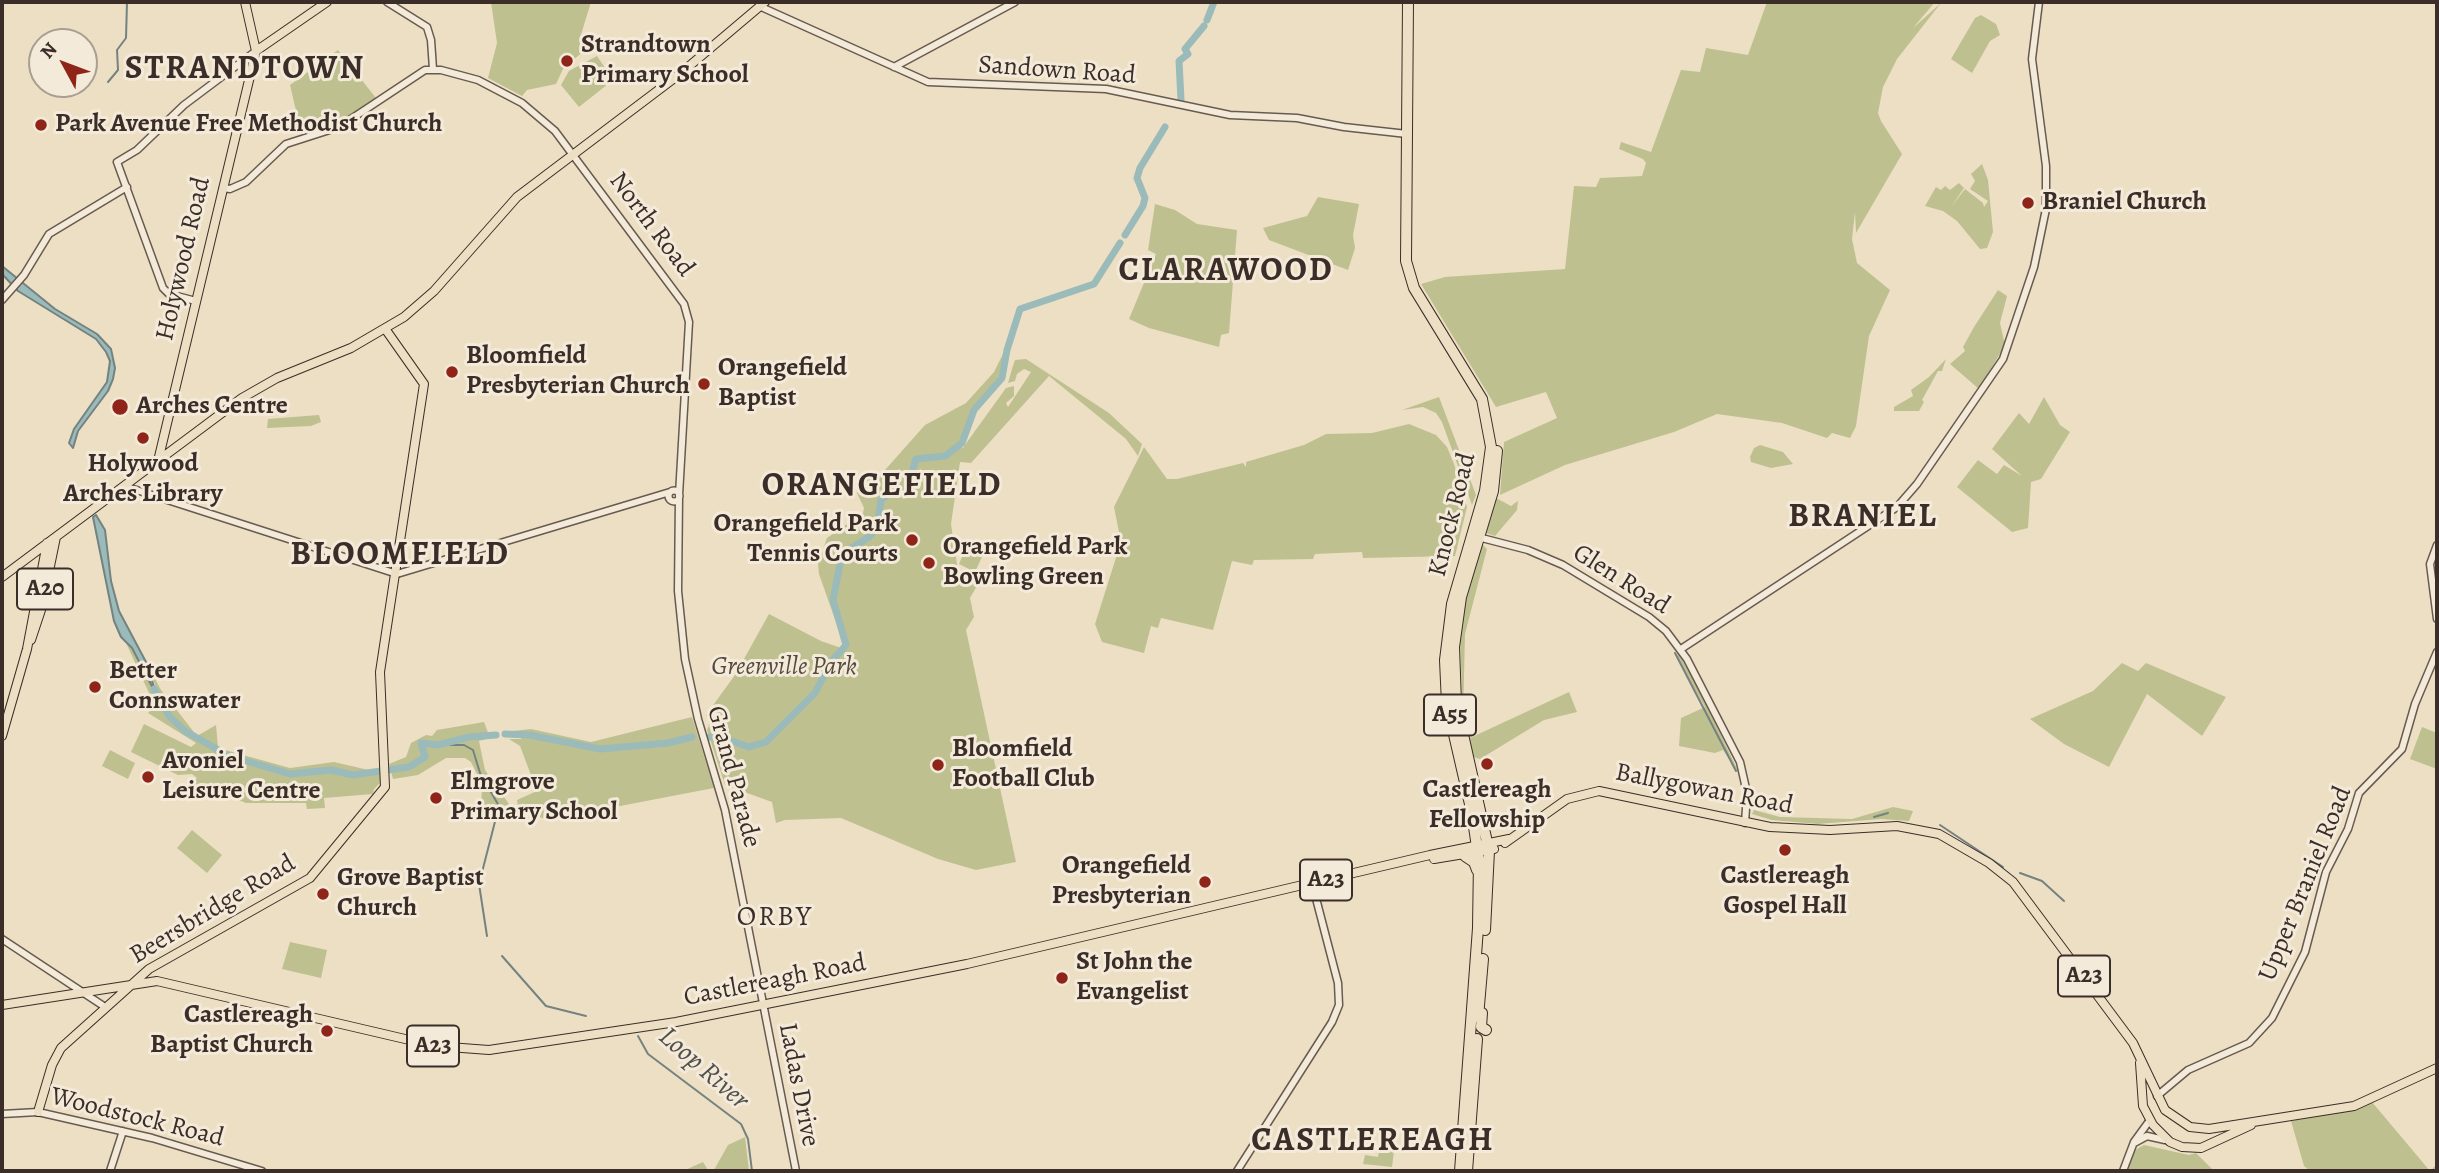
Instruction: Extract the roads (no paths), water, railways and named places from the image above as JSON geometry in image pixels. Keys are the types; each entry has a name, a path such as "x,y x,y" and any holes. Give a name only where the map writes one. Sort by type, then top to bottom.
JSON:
{"highway":[{"name":"Knock Road","path":"1408,2 1405,204 1412,268 1419,286 1479,381 1495,425 1497,463 1493,491 1452,604 1446,638 1446,695 1482,850"},
{"name":"Knock Road","path":"1475,536 1455,631 1454,671 1461,729 1483,828 1482,850"},
{"path":"1455,742 1460,740 1461,729"},
{"path":"1483,828 1504,840"},
{"name":"A55","path":"1457,1168 1479,960 1482,850"},
{"name":"A55","path":"1466,1171 1479,960 1482,850"},
{"path":"1465,856 1474,862 1476,868 1473,956 1479,960 1481,1025 1486,1030"}],"main road":[{"name":"Holywood Road","path":"158,461 256,51 246,2"},
{"path":"256,51 327,2"},
{"name":"A20","path":"2,577 178,444 262,385 345,351 386,330 434,291 508,205 572,153 676,77 762,4"},
{"path":"243,59 252,67"},
{"name":"Beersbridge Road","path":"38,1112 58,1052 105,1007 149,969 310,878 386,784 380,672 399,562 424,384 386,330"},
{"path":"164,438 170,444 178,444"},
{"name":"A20","path":"2,736 44,593 55,537"},
{"name":"A20","path":"27,649 47,543"},
{"path":"30,556 38,563 40,576"},
{"path":"29,633 39,599 44,593"},
{"name":"Ballygowan Road","path":"1482,850 1504,840 1567,799 1591,792 1628,795 1745,823 1820,830 1897,826 1926,830 1954,842 2013,882 2137,1053 2158,1098 2174,1119 2190,1127"},
{"name":"Castlereagh Road","path":"1425,858 1465,856 1482,850"},
{"name":"Castlereagh Road","path":"130,984 153,981 458,1050 489,1050 627,1031 763,1005 971,963 1425,858 1482,850"},
{"path":"149,969 153,981"},
{"name":"A23","path":"2,1005 130,984"},
{"name":"Ballygowan Road","path":"2137,1053 2142,1098 2148,1113"},
{"path":"2190,1127 2209,1129 2360,1104 2437,1068"},
{"path":"2158,1098 2148,1113 2170,1142 2182,1147 2205,1146 2267,1120"},
{"name":"A23","path":"2190,1127 2207,1136 2205,1146"}],"street":[{"path":"223,188 230,189 246,182 286,144 338,127 416,76 433,69 431,40 427,27 387,2"},
{"path":"894,67 1015,2"},
{"path":"1681,649 1897,507 1923,475 2003,359 2034,267 2045,211 2046,166 2032,59 2032,34 2039,2"},
{"name":"Sandown Road","path":"762,4 928,82 1106,89 1230,115 1297,118 1344,127 1407,134"},
{"path":"196,301 169,294 163,288 117,162 137,150 184,105 256,51"},
{"name":"North Road","path":"433,69 478,80 510,95 545,120 681,299 688,329 681,482 674,496"},
{"path":"2,300 24,275 41,244 51,233 127,187"},
{"path":"124,486 397,574 648,498 674,496"},
{"name":"Grand Parade","path":"674,496 679,514 678,591 685,659 698,719 721,791 763,1005"},
{"name":"Glen Road","path":"1475,536 1528,550 1577,572 1654,620 1681,649 1740,762 1748,793 1745,823"},
{"path":"2437,545 2430,564 2437,619"},
{"path":"399,562 410,570"},
{"name":"Upper Braniel Road","path":"2158,1098 2164,1088 2188,1070 2249,1043 2272,1018 2305,952 2326,872 2348,829 2359,793 2402,749 2416,704 2437,652"},
{"path":"1237,1171 1332,1022 1339,1004 1338,983 1312,883"},
{"path":"2,939 105,1007"},
{"name":"Ladas Drive","path":"763,1005 796,1171"},
{"name":"Woodstock Road","path":"2,1114 38,1112 123,1131 262,1171"},
{"path":"2123,1171 2148,1113"},
{"path":"110,1171 123,1131"},
{"path":"2131,1148 2147,1136 2170,1142"}],"water":[{"path":"2,266 55,309 97,334 111,349 115,368 113,379 108,391 78,431 73,448 69,443 74,429 107,382 110,361 96,339 18,291 2,274"},
{"path":"96,515 105,530 111,581 119,611 146,662 157,696 132,648 121,637 114,621 93,517"}],"waterway":[{"path":"108,82 118,70 117,50 126,38 127,2"},
{"path":"1207,20 1214,2"},
{"path":"1181,100 1179,61 1188,54 1185,49 1204,26"},
{"path":"1125,235 1145,198 1137,178 1140,168 1165,127"},
{"path":"709,737 720,737 749,747 766,742 815,693 831,662 846,645 833,600 840,564 850,549 869,537 877,527 881,500 887,495 906,492 916,459 945,456 962,443 974,410 1002,378 1007,350 1020,309 1094,284 1120,243"},
{"path":"1675,653 1736,771"},
{"path":"154,689 169,716 185,731 229,756 290,774 331,770 353,775 409,767 425,757 421,743 438,745 469,737 496,735"},
{"path":"505,734 530,735 600,749 668,743 692,737"},
{"name":"Loop River","path":"442,745 464,745 473,750 480,773 499,806 479,884 487,936"},
{"path":"1874,817 1888,813"},
{"path":"1940,825 2003,867"},
{"path":"2020,873 2042,881 2064,901"},
{"name":"Loop River","path":"502,956 546,1006 586,1016"},
{"name":"Loop River","path":"638,1036 648,1054 741,1124 748,1139 752,1171"}],"place":[{"name":"Strandtown Primary School","path":"567,61"},
{"name":"Park Avenue Free Methodist Church","path":"41,125"},
{"name":"Braniel Church","path":"2028,203"},
{"name":"Bloomfield Presbyterian Church","path":"452,372"},
{"name":"Orangefield Baptist","path":"704,384"},
{"name":"Arches Centre","path":"120,407"},
{"name":"Holywood Arches Library","path":"143,438"},
{"name":"Orangefield Park Tennis Courts","path":"912,540"},
{"name":"Orangefield Park Bowling Green","path":"929,563"},
{"name":"Better Connswater","path":"95,687"},
{"name":"Castlereagh Fellowship","path":"1487,764"},
{"name":"Bloomfield Football Club","path":"938,765"},
{"name":"Avoniel Leisure Centre","path":"148,777"},
{"name":"Elmgrove Primary School","path":"436,798"},
{"name":"Castlereagh Gospel Hall","path":"1785,850"},
{"name":"Orangefield Presbyterian","path":"1205,882"},
{"name":"Grove Baptist Church","path":"323,894"},
{"name":"St John the Evangelist","path":"1062,978"},
{"name":"Castlereagh Baptist Church","path":"327,1031"}],"district":[{"name":"STRANDTOWN","path":"245,70"},
{"name":"CLARAWOOD","path":"1226,272"},
{"name":"ORANGEFIELD","path":"882,487"},
{"name":"BRANIEL","path":"1863,518"},
{"name":"BLOOMFIELD","path":"400,556"},
{"name":"ORBY","path":"775,918"},
{"name":"CASTLEREAGH","path":"1373,1142"}],"park label":[{"name":"Greenville Park","path":"784,668"}]}
